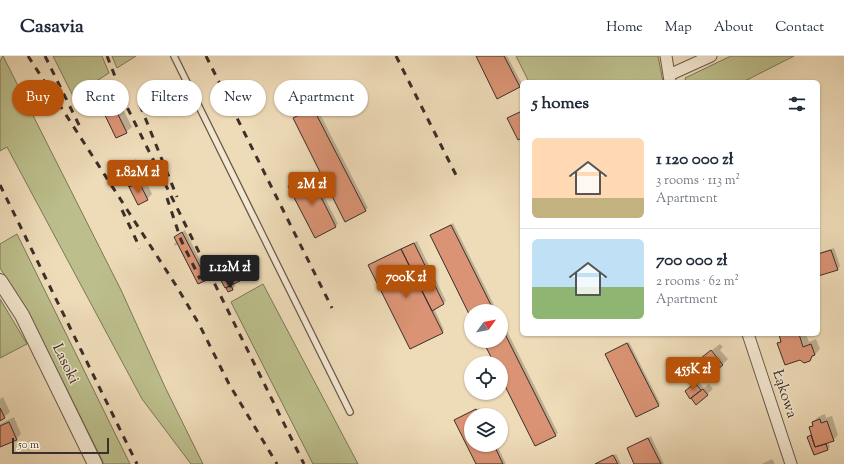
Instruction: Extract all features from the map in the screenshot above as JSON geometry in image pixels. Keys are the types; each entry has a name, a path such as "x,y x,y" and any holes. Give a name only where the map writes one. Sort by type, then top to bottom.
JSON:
{"street":[{"path":"666,56 670,79 711,56"},
{"name":"Lasoki","path":"0,281 22,315 95,464"},
{"name":"Łąkowa","path":"749,336 791,464"}],"lane":[{"path":"174,56 350,412"}],"green space":[{"path":"3,56 15,80 12,80 12,116 33,116 121,290 165,387 203,464 191,464 142,399 7,147 0,151 0,61"},
{"path":"53,56 102,56 109,73 98,80 72,80 72,94"},
{"path":"112,56 136,56 117,68"},
{"path":"516,56 658,56 663,80 528,80"},
{"path":"731,56 794,56 747,80 686,80 685,78"},
{"path":"17,234 130,464 104,464 26,308 0,268 0,244"},
{"path":"263,284 358,464 313,464 231,302"},
{"path":"0,299 27,344 0,358"}],"building":[{"path":"476,56 504,56 520,87 497,99"},
{"path":"520,112 520,139 518,140 507,118"},
{"path":"105,116 119,116 127,133 116,138"},
{"path":"297,116 317,116 366,211 345,222 293,118"},
{"path":"134,161 143,180 129,187 119,168"},
{"path":"310,175 336,227 315,238 288,186"},
{"path":"139,182 148,200 138,205 129,187"},
{"path":"451,225 490,304 464,304 430,235"},
{"path":"182,232 207,280 198,284 174,237"},
{"path":"414,243 444,304 432,311 401,249"},
{"path":"401,249 443,333 410,349 368,265"},
{"path":"831,250 838,270 820,275 820,253"},
{"path":"230,259 240,281 225,288 214,267"},
{"path":"231,285 233,290 228,292 226,288"},
{"path":"780,336 800,336 803,347 811,344 815,355 812,356 810,361 804,363 800,360 785,365 777,343 781,342"},
{"path":"508,340 556,436 535,446 508,392 508,356 490,356 486,348 508,348"},
{"path":"627,343 659,406 636,417 605,354"},
{"path":"711,350 723,365 708,377 696,362"},
{"path":"695,383 701,390 690,399 685,391"},
{"path":"703,389 708,395 696,405 691,398"},
{"path":"0,408 5,418 0,421"},
{"path":"464,415 464,440 454,420"},
{"path":"820,419 821,423 827,421 834,441 815,447 809,427 813,426 812,422"},
{"path":"9,422 17,440 0,447 0,426"},
{"path":"811,435 815,447 826,444 828,450 814,455 807,437"},
{"path":"648,438 661,464 634,464 627,448"},
{"path":"470,452 497,452 503,464 476,464"},
{"path":"613,455 618,464 595,464"}],"railway":[{"path":"28,56 177,287 199,324 229,384 277,464"},
{"path":"45,56 82,131"},
{"path":"107,56 127,107 304,464"},
{"path":"206,56 332,308"},
{"path":"396,56 456,175"},
{"path":"144,116 177,197"},
{"path":"0,185 137,464"},
{"path":"167,198 181,240 200,279"},
{"path":"122,210 140,248"}]}
